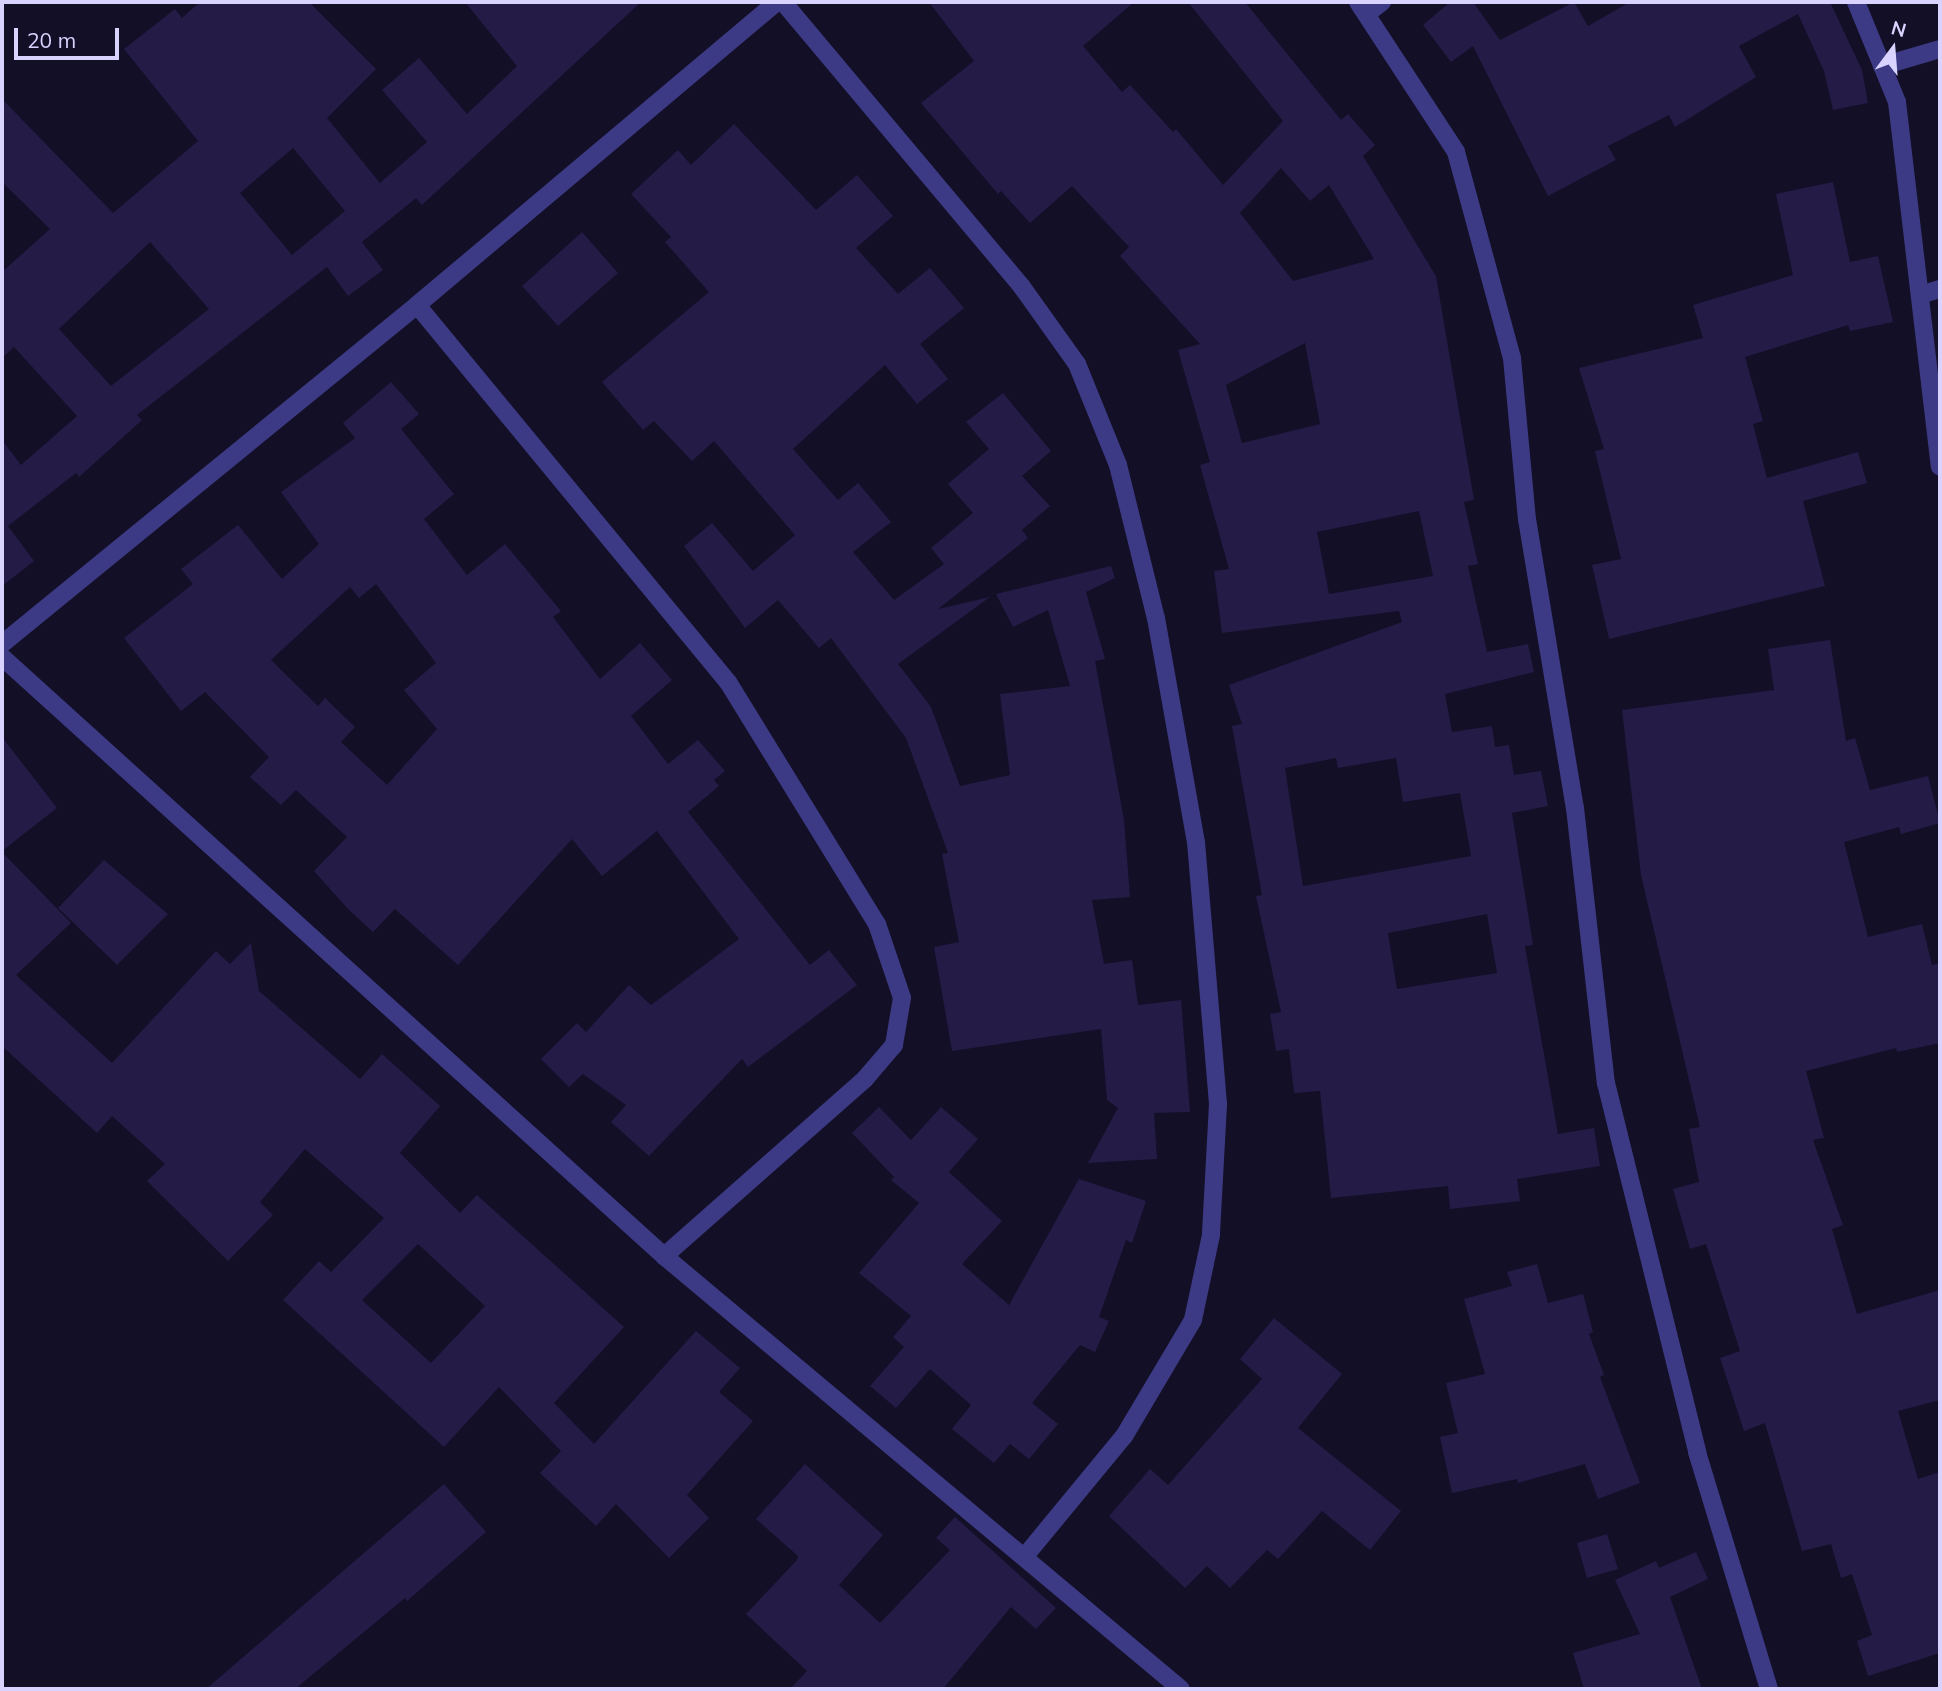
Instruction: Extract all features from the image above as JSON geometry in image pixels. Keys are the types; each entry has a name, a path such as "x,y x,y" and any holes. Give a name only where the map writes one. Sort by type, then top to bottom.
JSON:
{"street":[{"path":"2,644 417,305 777,2"},
{"path":"783,2 1022,287 1077,363 1118,465 1156,618 1195,842 1217,1104 1211,1235 1193,1320 1124,1437 1025,1556"},
{"path":"1856,2 1897,102 1940,466"},
{"path":"1369,5 1456,152 1512,358 1528,519 1576,808 1606,1083 1697,1452 1769,1689"},
{"path":"1882,66 1940,49"},
{"path":"1920,295 1940,289"},
{"path":"417,305 728,682 877,924 902,998 894,1045 865,1079 664,1256"},
{"path":"2,657 664,1256 1181,1689"}],"building":[{"path":"200,2 309,2 376,69 327,118 380,183 427,142 382,90 419,58 467,114 517,66 465,2 641,2 422,205 416,198 362,242 383,270 348,296 327,267 137,415 142,420 79,477 76,473 8,526 34,561 2,586 2,440 21,465 77,416 14,347 2,358 2,272 50,229 2,182 2,99 113,213 198,141 124,49 175,9 182,18","holes":["293,148 345,211 292,255 240,193","150,242 209,309 111,386 59,329"]},
{"path":"929,2 1134,2 1083,46 1122,92 1130,85 1173,132 1176,129 1223,185 1283,121 1188,2 1245,2 1341,120 1348,114 1375,145 1363,156 1436,276 1474,500 1464,502 1478,564 1468,566 1487,652 1528,644 1534,672 1445,694 1452,732 1492,726 1495,747 1509,745 1514,775 1541,771 1548,806 1512,813 1533,945 1525,946 1558,1134 1594,1128 1600,1166 1517,1179 1520,1201 1450,1209 1448,1186 1331,1198 1320,1091 1294,1093 1289,1049 1276,1051 1270,1014 1281,1012 1256,896 1262,895 1232,726 1242,724 1229,685 1402,622 1399,611 1222,633 1214,571 1229,569 1200,465 1210,462 1178,350 1200,344 1120,256 1129,247 1072,186 1030,223 1001,191 998,194 921,103 974,61","holes":["1281,168 1310,201 1329,185 1374,259 1293,281 1240,213","1305,343 1320,424 1242,443 1226,385","1419,511 1433,576 1329,594 1317,532","1336,758 1338,768 1396,758 1403,802 1460,793 1471,856 1303,886 1285,768","1487,914 1497,973 1397,989 1388,933"]},
{"path":"1450,2 1473,2 1500,40 1574,2 1588,26 1630,2 1830,2 1862,70 1868,103 1833,110 1824,71 1798,14 1739,46 1756,77 1675,127 1669,115 1608,146 1616,160 1548,196 1473,46 1451,62 1423,25"},
{"path":"734,124 816,210 857,175 893,216 856,248 898,294 930,268 964,308 920,344 948,379 917,404 885,365 793,449 838,500 858,483 891,522 853,552 894,600 944,564 931,548 973,513 948,484 989,449 966,422 1003,393 1051,451 1022,476 1050,506 1022,530 1028,538 938,609 990,597 898,664 931,707 960,786 1010,775 1000,694 1070,686 1048,610 1013,627 996,594 1111,566 1115,578 1086,592 1105,659 1095,661 1124,820 1130,897 1092,900 1104,964 1132,960 1138,1005 1181,1000 1190,1112 1154,1113 1157,1159 1088,1163 1118,1108 1107,1100 1101,1029 952,1051 934,947 959,942 942,854 948,853 906,738 831,638 819,648 778,600 745,628 684,546 712,523 753,571 795,535 714,441 692,461 654,421 643,430 602,382 709,292 665,242 671,237 631,194 678,150 691,165"},
{"path":"1833,182 1850,262 1878,256 1893,322 1850,331 1848,325 1745,357 1763,421 1753,424 1767,478 1858,452 1867,483 1803,501 1825,586 1609,639 1592,565 1621,559 1595,451 1604,449 1579,368 1703,338 1693,305 1793,275 1776,194"},
{"path":"582,232 618,273 558,326 522,286"},
{"path":"391,382 419,414 401,429 454,494 424,519 467,575 505,544 561,611 553,617 600,679 640,643 672,680 631,716 668,764 698,740 725,771 714,780 719,786 688,812 810,965 829,950 857,985 748,1067 742,1059 649,1156 611,1122 626,1105 583,1074 569,1087 541,1059 577,1023 586,1032 629,985 651,1005 739,939 657,831 602,876 572,839 458,965 395,909 373,932 348,909 314,871 347,837 296,790 281,805 250,777 269,757 205,692 181,711 124,638 193,584 181,569 238,525 282,579 319,544 281,492 355,438 343,423","holes":["376,584 436,663 404,690 437,729 387,785 341,742 355,727 325,698 318,706 271,660 350,587 359,598"]},
{"path":"1830,640 1846,741 1855,738 1870,790 1928,776 1940,823 1901,834 1899,827 1844,842 1868,937 1922,924 1932,965 1940,963 1940,1043 1897,1052 1896,1048 1806,1071 1824,1138 1813,1140 1843,1225 1832,1229 1857,1314 1940,1290 1940,1400 1898,1411 1918,1479 1940,1472 1940,1653 1868,1676 1857,1641 1872,1635 1852,1574 1841,1578 1831,1544 1802,1551 1765,1423 1744,1431 1720,1358 1740,1351 1706,1244 1690,1249 1673,1189 1699,1182 1689,1129 1700,1127 1641,875 1622,710 1774,690 1768,649"},
{"path":"2,737 57,808 2,851"},
{"path":"2,852 71,923 16,975 112,1063 216,951 230,964 251,943 259,991 360,1079 382,1054 440,1106 400,1153 460,1213 477,1195 624,1327 554,1403 594,1444 696,1331 740,1368 719,1392 753,1421 687,1495 709,1518 669,1558 616,1504 596,1526 540,1473 561,1451 499,1387 444,1447 283,1300 319,1261 331,1272 384,1218 305,1149 260,1202 273,1215 228,1261 147,1181 165,1164 112,1116 97,1133 2,1046","holes":["418,1244 485,1306 431,1363 362,1300"]},
{"path":"104,860 168,914 117,965 58,908"},
{"path":"879,1107 911,1140 941,1107 978,1139 949,1172 1002,1221 962,1264 1009,1305 1079,1179 1146,1201 1132,1243 1126,1240 1099,1317 1109,1321 1095,1352 1080,1345 1032,1403 1058,1424 1029,1459 1010,1444 994,1463 952,1429 971,1405 930,1369 896,1408 870,1386 904,1347 893,1337 911,1316 859,1273 919,1203 891,1180 894,1177 852,1133"},
{"path":"1537,1264 1548,1303 1583,1294 1593,1332 1589,1334 1604,1375 1600,1377 1640,1483 1598,1499 1585,1464 1518,1483 1517,1479 1452,1493 1440,1437 1458,1433 1446,1383 1485,1374 1464,1299 1512,1286 1507,1272"},
{"path":"1274,1318 1342,1374 1298,1428 1401,1511 1370,1550 1322,1511 1278,1559 1267,1550 1230,1588 1207,1566 1185,1588 1109,1516 1150,1469 1168,1485 1262,1379 1240,1359"},
{"path":"805,1464 883,1535 839,1585 880,1623 950,1550 936,1538 955,1517 1056,1608 1036,1629 1011,1607 943,1689 790,1689 807,1671 746,1614 797,1560 798,1556 756,1519"},
{"path":"444,1484 486,1532 407,1601 405,1598 295,1689 206,1689"},
{"path":"1607,1534 1618,1569 1587,1578 1577,1543"},
{"path":"1696,1552 1708,1579 1670,1597 1702,1689 1584,1689 1573,1653 1640,1634 1615,1580 1656,1561 1659,1568"}]}
